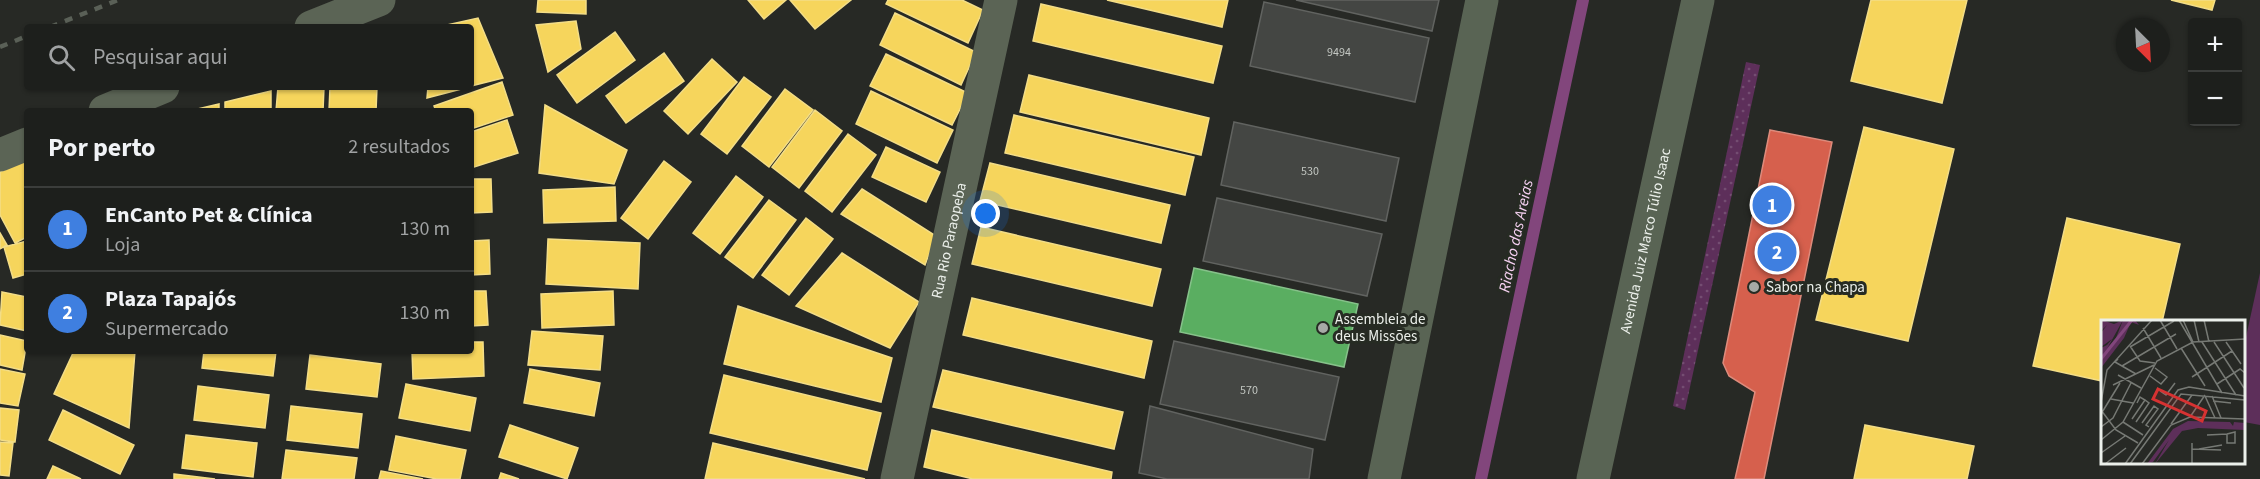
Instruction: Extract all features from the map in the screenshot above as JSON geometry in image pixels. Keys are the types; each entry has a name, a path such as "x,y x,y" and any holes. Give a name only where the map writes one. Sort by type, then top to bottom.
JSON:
{"main road":[{"path":"1384,479 1482,0"},
{"name":"Avenida Juiz Marco Túlio Isaac","path":"1593,479 1698,0"}],"street":[{"path":"319,24 379,0"},
{"name":"Rua Rio Paraopeba","path":"897,479 1001,0"},
{"path":"112,108 156,90"},
{"path":"0,155 24,145"}],"shaded area":[{"path":"1746,62 1760,65 1685,410 1673,406"},
{"path":"2260,273 2260,425 2245,422 2245,341"}],"building: Moradias":[{"path":"538,0 586,0 586,14 537,12"},
{"path":"748,0 786,0 764,19"},
{"path":"790,0 851,0 815,29"},
{"path":"888,0 962,0 983,10 968,43 886,4"},
{"path":"1107,0 1228,0 1222,27"},
{"path":"1871,0 1967,0 1942,103 1851,81"},
{"path":"2171,0 2215,0 2212,10"},
{"path":"1041,4 1222,46 1213,83 1033,41"},
{"path":"895,13 976,52 961,85 880,45"},
{"path":"478,18 503,78 474,85 474,24 451,24"},
{"path":"576,21 581,49 548,72 536,25"},
{"path":"615,32 635,60 577,103 557,75"},
{"path":"664,53 684,81 626,123 606,96"},
{"path":"886,54 968,93 952,125 870,86"},
{"path":"712,59 737,82 688,134 664,111"},
{"path":"1029,75 1209,118 1201,155 1020,112"},
{"path":"744,77 771,97 727,154 701,134"},
{"path":"502,82 513,115 474,128 474,108 435,108 434,106"},
{"path":"785,89 813,110 769,167 742,146"},
{"path":"278,90 324,90 323,108 276,108"},
{"path":"330,90 377,90 376,108 329,108"},
{"path":"428,90 458,90 427,98"},
{"path":"271,91 271,108 225,108 225,102"},
{"path":"871,91 953,130 937,163 856,124"},
{"path":"219,104 219,108 202,108"},
{"path":"545,105 627,150 614,184 539,173"},
{"path":"815,110 842,131 799,188 772,167"},
{"path":"1014,115 1194,157 1185,195 1005,153"},
{"path":"507,120 518,153 474,167 474,131"},
{"path":"1864,127 1954,149 1908,341 1816,320"},
{"path":"848,134 876,155 832,212 805,191"},
{"path":"886,147 940,172 926,202 872,177"},
{"path":"24,160 24,238 15,243 0,215 0,172"},
{"path":"664,161 691,182 648,239 621,218"},
{"path":"990,163 1170,205 1161,243 980,201"},
{"path":"736,176 763,197 720,254 693,233"},
{"path":"474,179 491,179 492,212 474,213"},
{"path":"615,187 616,221 544,223 543,190"},
{"path":"862,189 936,236 925,265 841,214"},
{"path":"769,200 796,220 753,278 725,257"},
{"path":"806,218 833,239 789,295 762,275"},
{"path":"2067,218 2180,244 2162,320 2101,320 2101,381 2033,366"},
{"path":"981,227 1161,269 1152,306 972,264"},
{"path":"0,233 7,245 0,249"},
{"path":"548,239 640,243 638,289 546,284"},
{"path":"489,240 490,274 474,275 474,241"},
{"path":"24,242 24,275 13,278 4,247"},
{"path":"842,253 919,302 890,348 796,306"},
{"path":"474,291 486,291 488,325 474,326"},
{"path":"613,291 614,325 542,328 541,294"},
{"path":"2,292 24,296 24,330 0,325"},
{"path":"972,298 1152,341 1144,378 963,335"},
{"path":"738,306 892,358 881,402 724,364"},
{"path":"532,331 603,336 600,370 528,365"},
{"path":"0,335 24,340 22,370 0,365"},
{"path":"474,342 483,342 484,376 413,379 412,354 474,354"},
{"path":"73,354 135,354 129,428 54,394"},
{"path":"204,354 276,354 273,376 202,368"},
{"path":"310,355 381,364 377,397 306,389"},
{"path":"0,369 25,374 18,406 0,403"},
{"path":"530,369 600,383 594,416 524,403"},
{"path":"943,370 1123,412 1114,449 933,407"},
{"path":"724,375 881,413 867,470 710,433"},
{"path":"406,384 476,398 470,431 399,418"},
{"path":"198,386 269,395 265,428 194,420"},
{"path":"291,406 362,414 358,448 287,440"},
{"path":"0,408 19,410 15,442 0,440"},
{"path":"63,410 134,445 120,474 49,440"},
{"path":"510,425 578,448 567,479 499,457"},
{"path":"1865,425 1974,446 1967,479 1854,479"},
{"path":"932,430 1112,472 1111,479 973,479 924,467"},
{"path":"186,435 257,443 253,477 182,468"},
{"path":"396,436 466,450 460,479 437,479 389,470"},
{"path":"0,442 13,443 9,476 0,475"},
{"path":"713,443 865,479 705,479"},
{"path":"286,450 357,458 354,479 282,479"},
{"path":"53,466 81,479 47,479"},
{"path":"381,471 423,479 379,479"},
{"path":"501,473 519,479 499,479"},
{"path":"174,474 215,479 174,479"}],"building: Comércio":[{"path":"1770,130 1832,142 1764,479 1735,479 1755,392 1729,376 1723,363"}],"building: Público":[{"path":"1194,268 1358,304 1344,367 1180,332"}],"building: Outros":[{"path":"1296,0 1439,0 1432,31"},
{"path":"1264,2 1429,38 1415,102 1250,66"},
{"path":"1234,122 1399,158 1386,221 1221,185"},
{"path":"1217,198 1382,234 1367,296 1203,261"},
{"path":"1174,341 1339,377 1325,440 1160,404"},
{"path":"1150,406 1313,449 1309,479 1167,479 1139,473"}],"waterway":[{"name":"Riacho das Areias","path":"1481,479 1583,0"}],"railway":[{"path":"58,24 118,0"},
{"path":"0,47 24,37"}],"place":[{"name":"EnCanto Pet & Clínica","path":"1772,205"},
{"name":"Plaza Tapajós","path":"1777,252"},
{"name":"Sabor na Chapa","path":"1754,287"},
{"name":"Assembleia de deus Missões","path":"1323,328"}]}
